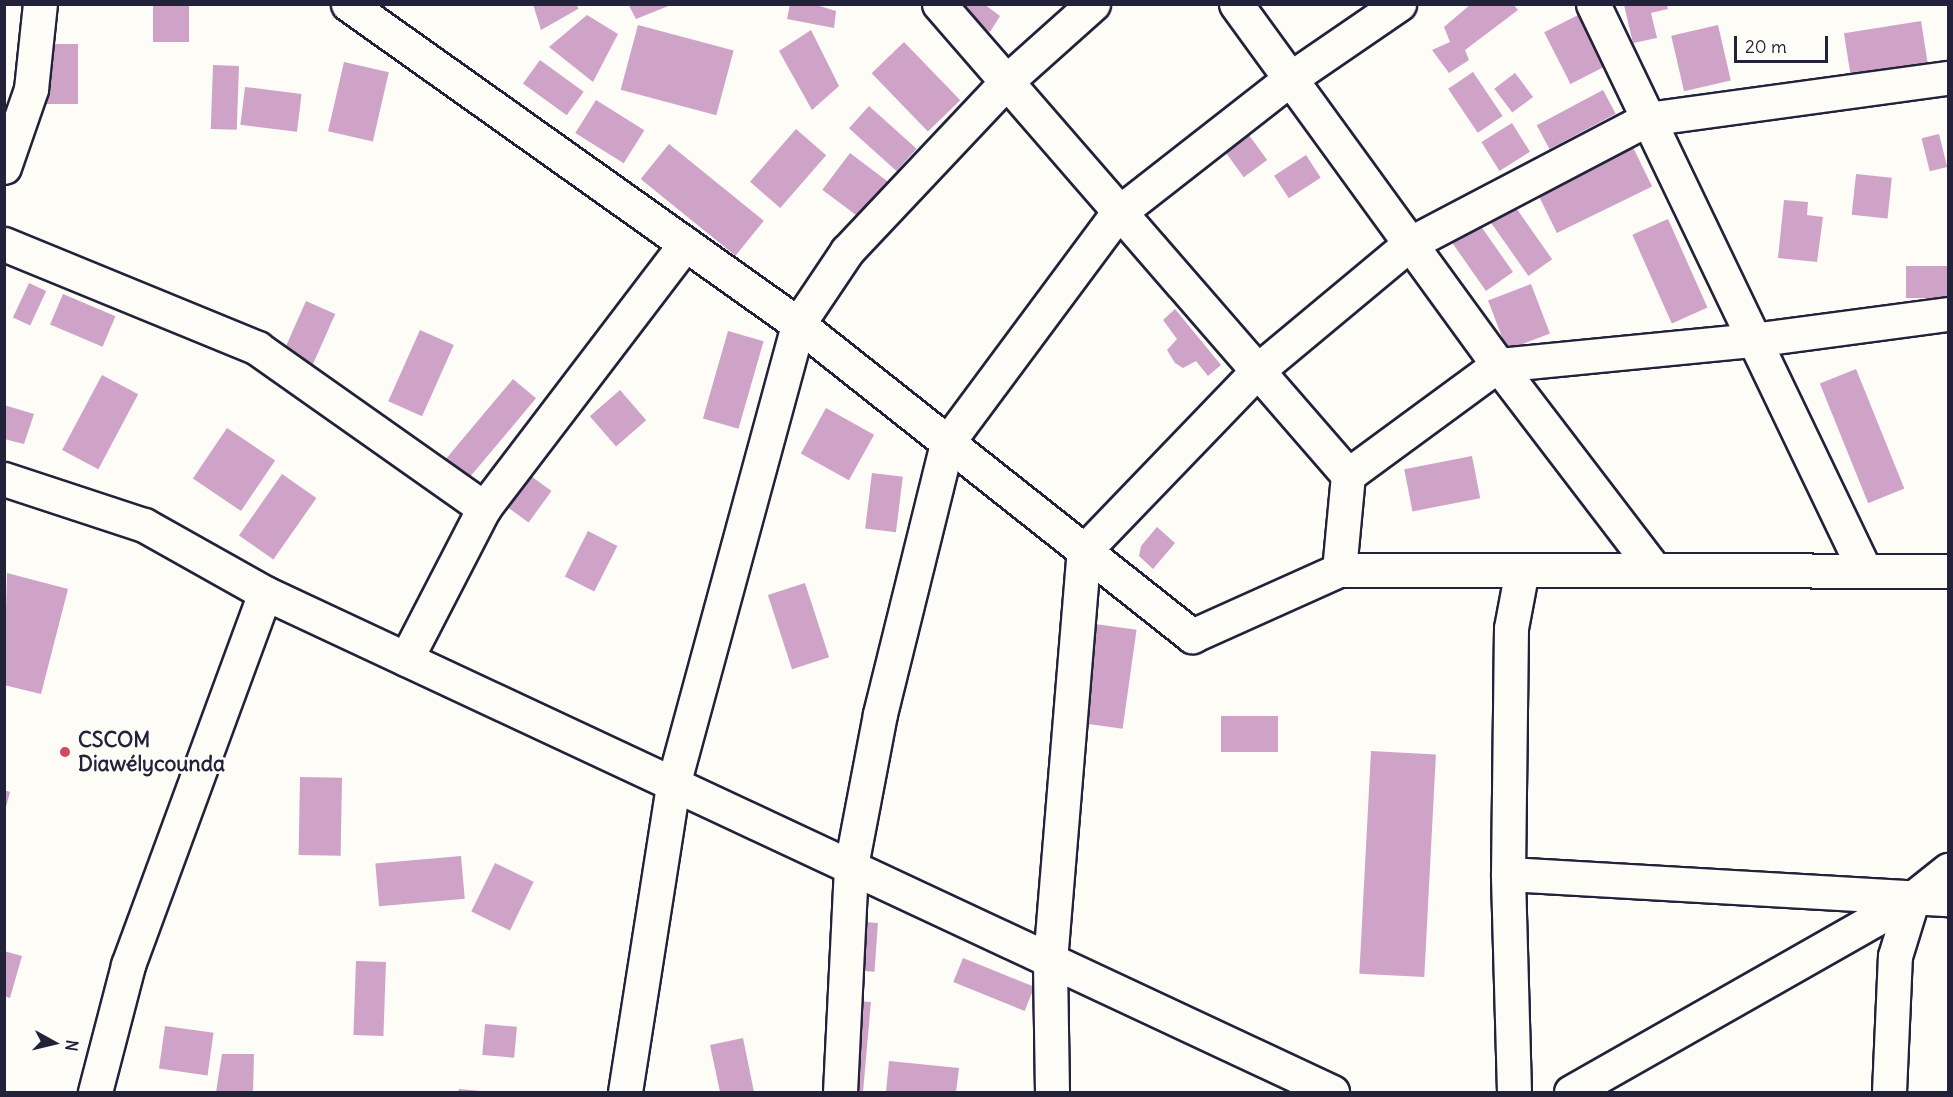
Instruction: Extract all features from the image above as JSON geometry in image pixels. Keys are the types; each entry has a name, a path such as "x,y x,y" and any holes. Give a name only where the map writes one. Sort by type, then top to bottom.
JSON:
{"street":[{"path":"4,167 31,89 40,4"},
{"path":"348,4 798,324 1192,636 1339,570 1948,571"},
{"path":"939,4 1008,81 1117,214 1258,370 1348,475 1339,570"},
{"path":"625,1092 673,785 798,324 847,251 1008,81 1093,4"},
{"path":"1236,4 1498,365 1655,570"},
{"path":"840,1092 851,866 880,714 947,442 1117,214 1291,78 1399,4"},
{"path":"1593,4 1865,571"},
{"path":"1052,1092 1050,961 1084,551 1258,370 1409,244 1647,119 1948,78"},
{"path":"4,244 257,348 484,508"},
{"path":"406,659 484,508 685,244"},
{"path":"1348,475 1498,365 1753,340 1948,314"},
{"path":"4,479 144,525 265,593 1332,1092"},
{"path":"1514,1092 1508,874 1511,628 1522,570"},
{"path":"94,1092 128,965 265,593"},
{"path":"1570,1092 1913,898 1948,870"},
{"path":"1508,874 1948,899"},
{"path":"1889,1092 1895,956 1913,898"}],"building":[{"path":"153,4 189,4 189,42 153,42"},
{"path":"533,4 577,4 578,9 541,30"},
{"path":"628,4 671,4 671,5 636,19"},
{"path":"790,4 813,4 836,11 834,28 787,19"},
{"path":"964,4 984,4 1000,16 990,32 960,10"},
{"path":"1471,4 1513,4 1518,10 1465,50 1469,60 1449,73 1432,50 1450,42 1444,27"},
{"path":"1624,5 1667,5 1668,9 1651,13 1657,38 1633,43"},
{"path":"587,15 618,34 593,82 549,47"},
{"path":"1578,15 1604,67 1570,84 1544,32"},
{"path":"1921,21 1928,67 1851,80 1844,33"},
{"path":"638,25 734,51 716,115 621,90"},
{"path":"1718,25 1731,81 1684,91 1671,36"},
{"path":"811,30 839,86 812,110 779,51"},
{"path":"904,42 960,100 928,132 872,73"},
{"path":"40,44 78,44 78,104 40,104"},
{"path":"540,60 584,92 567,115 523,83"},
{"path":"344,62 389,72 373,142 328,131"},
{"path":"213,65 239,66 237,130 211,129"},
{"path":"1473,72 1503,116 1478,133 1448,89"},
{"path":"1515,73 1533,97 1512,113 1494,89"},
{"path":"245,87 302,94 297,132 240,125"},
{"path":"1603,90 1616,114 1549,149 1537,125"},
{"path":"596,100 644,130 624,163 575,133"},
{"path":"869,106 917,149 896,171 849,128"},
{"path":"1512,123 1530,152 1499,171 1481,142"},
{"path":"796,129 826,155 780,208 750,182"},
{"path":"1246,131 1267,160 1244,177 1223,148"},
{"path":"1939,134 1947,167 1930,171 1922,138"},
{"path":"1628,137 1652,186 1557,233 1533,183"},
{"path":"669,144 764,221 735,256 641,179"},
{"path":"850,153 888,182 861,219 822,190"},
{"path":"1306,155 1321,178 1289,198 1274,176"},
{"path":"1856,174 1892,178 1888,219 1852,215"},
{"path":"1784,200 1808,202 1807,215 1823,217 1817,262 1778,258"},
{"path":"1512,202 1552,259 1528,276 1488,219"},
{"path":"1668,219 1707,308 1672,323 1632,235"},
{"path":"1478,222 1513,272 1486,291 1451,241"},
{"path":"1906,266 1948,266 1948,298 1906,298"},
{"path":"29,283 46,291 30,325 13,317"},
{"path":"1531,284 1550,333 1507,350 1488,300"},
{"path":"63,294 115,316 103,347 50,324"},
{"path":"306,301 335,314 310,371 281,358"},
{"path":"1175,309 1221,365 1208,376 1196,361 1183,368 1175,363 1167,350 1177,339 1163,320"},
{"path":"420,330 454,345 422,416 388,401"},
{"path":"728,331 764,341 738,429 703,418"},
{"path":"1856,369 1904,489 1868,503 1820,384"},
{"path":"102,375 138,394 98,469 62,450"},
{"path":"513,379 536,398 465,483 442,463"},
{"path":"620,390 646,420 616,446 590,416"},
{"path":"4,405 34,414 24,444 4,439"},
{"path":"826,408 874,435 849,480 801,453"},
{"path":"227,428 275,460 241,511 193,479"},
{"path":"1472,456 1480,498 1412,511 1404,469"},
{"path":"524,471 552,491 529,523 501,503"},
{"path":"872,473 903,477 896,532 865,529"},
{"path":"282,474 316,498 273,560 239,535"},
{"path":"1157,527 1175,543 1153,569 1139,556 1141,546"},
{"path":"588,531 617,546 594,591 565,576"},
{"path":"7,573 68,589 41,694 4,685"},
{"path":"805,583 829,657 792,669 768,595"},
{"path":"1088,623 1137,630 1123,729 1074,722"},
{"path":"1221,716 1278,716 1278,752 1221,752"},
{"path":"1371,751 1436,754 1424,977 1359,974"},
{"path":"300,777 342,778 341,856 299,855"},
{"path":"4,790 10,792 5,811 4,810"},
{"path":"461,856 465,899 379,906 375,863"},
{"path":"495,863 534,882 510,930 471,912"},
{"path":"851,921 878,923 875,972 848,970"},
{"path":"4,951 22,956 10,998 4,996"},
{"path":"963,958 1034,987 1025,1011 953,982"},
{"path":"356,961 386,962 383,1036 353,1035"},
{"path":"848,1000 871,1002 863,1092 840,1092"},
{"path":"485,1024 517,1027 514,1058 482,1055"},
{"path":"165,1026 214,1033 208,1075 159,1069"},
{"path":"743,1038 754,1092 720,1092 710,1045"},
{"path":"222,1054 254,1054 253,1092 216,1092"},
{"path":"889,1061 959,1068 956,1092 886,1092"},
{"path":"459,1089 481,1091 481,1092 458,1092"}],"place":[{"name":"CSCOM Diawélycounda","path":"65,752"}]}
